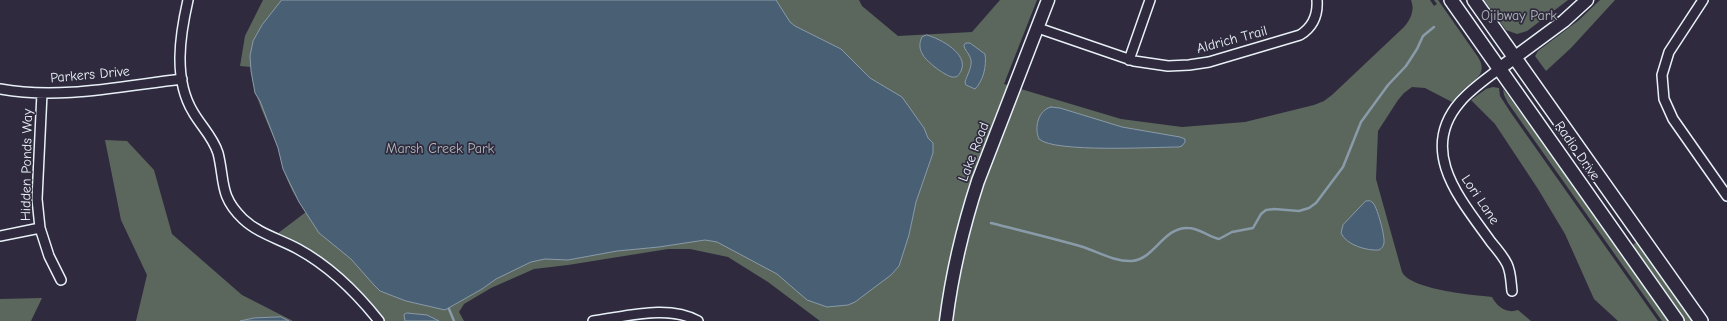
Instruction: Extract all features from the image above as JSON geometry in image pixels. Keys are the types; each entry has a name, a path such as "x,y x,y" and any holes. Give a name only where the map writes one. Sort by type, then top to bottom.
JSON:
{"main road":[{"name":"Radio Drive","path":"1451,0 1677,321"},
{"name":"Radio Drive","path":"1474,0 1701,321"}],"street":[{"path":"188,0 183,22 181,44 182,79 186,97 193,113 206,130 215,148 226,198 242,219 254,229 298,248 335,273 351,287 379,321"},
{"name":"Lake Road","path":"946,321 955,269 968,212 978,181 1048,0"},
{"path":"1130,60 1150,0"},
{"name":"Aldrich Trail","path":"1038,28 1130,60 1164,66 1193,65 1214,61 1290,39 1302,34 1312,24 1317,12 1317,0"},
{"path":"1499,69 1514,56 1557,26 1587,0"},
{"path":"1703,0 1669,52 1662,75 1664,99 1673,119 1727,196"},
{"name":"Lori Lane","path":"1499,69 1469,92 1456,107 1445,130 1442,150 1444,167 1452,186 1507,264 1512,291"},
{"name":"Parkers Drive","path":"0,89 17,92 66,93 182,79"},
{"name":"Hidden Ponds Way","path":"42,93 37,199 40,228 49,256 61,280"},
{"path":"0,236 40,228"},
{"path":"593,321 659,312 683,315 698,321"}],"green space":[{"name":"Marsh Creek Park","path":"263,0 859,0 862,6 898,36 972,32 1000,0 1037,0 1004,84 1121,119 1182,127 1245,122 1314,105 1324,101 1404,27 1412,14 1413,7 1411,0 1430,0 1434,6 1437,4 1434,0 1438,0 1478,57 1482,68 1477,78 1461,91 1452,102 1425,88 1412,87 1398,100 1378,131 1376,179 1402,272 1408,278 1417,283 1430,287 1458,293 1492,297 1503,309 1510,311 1518,310 1531,321 820,321 768,282 728,257 690,249 668,249 534,269 491,288 464,304 459,312 464,321 379,321 351,287 273,237 306,212 299,202 285,174 278,148 257,98 251,67 240,66 245,36"},
{"name":"Ojibway Park","path":"1484,0 1568,0 1527,31 1517,34 1506,30"},
{"path":"1600,0 1615,0 1571,48 1546,71 1535,56 1538,51 1579,20"},
{"path":"1493,87 1499,88 1500,96 1511,113 1658,321 1618,321 1594,299 1565,234 1538,189 1495,124 1471,100 1486,89"},
{"path":"1503,89 1668,321 1662,321 1652,307 1508,103"},
{"path":"105,140 127,141 154,170 172,234 242,295 293,321 136,321 147,275 121,220"},
{"path":"1637,241 1694,321 1685,321 1632,246"},
{"path":"42,298 31,321 0,321 0,299"}],"water":[{"path":"282,0 776,0 790,22 795,26 841,49 870,78 902,97 924,128 928,138 933,143 933,153 916,202 909,235 899,266 891,275 855,302 848,305 827,307 807,300 777,274 717,242 705,240 659,247 617,251 568,260 545,259 531,262 496,279 482,289 445,310 406,301 380,291 351,259 319,233 299,202 283,169 278,148 260,101 255,93 250,56 253,41 262,25"},
{"path":"927,35 946,44 957,53 961,59 962,65 959,75 952,77 947,75 925,58 920,48 920,44 922,37"},
{"path":"966,43 970,43 985,54 984,73 975,89 966,85 965,82 971,63 970,57 964,46"},
{"path":"1051,107 1060,108 1122,127 1180,137 1185,139 1185,142 1179,147 1128,148 1084,148 1048,143 1039,139 1037,125 1043,112"},
{"path":"1366,201 1371,201 1374,204 1380,221 1384,243 1379,250 1363,248 1352,244 1347,241 1341,233 1343,225"},
{"path":"407,313 427,315 439,321 405,321 404,315"},
{"path":"281,317 289,321 240,321 254,318"}],"waterway":[{"path":"991,223 1083,247 1119,260 1132,261 1147,255 1165,237 1179,229 1192,228 1219,239 1232,232 1253,228 1261,214 1266,210 1274,209 1299,211 1309,208 1316,203 1343,167 1361,122 1388,85 1406,66 1423,36 1434,27"},
{"path":"449,309 454,321"}]}
